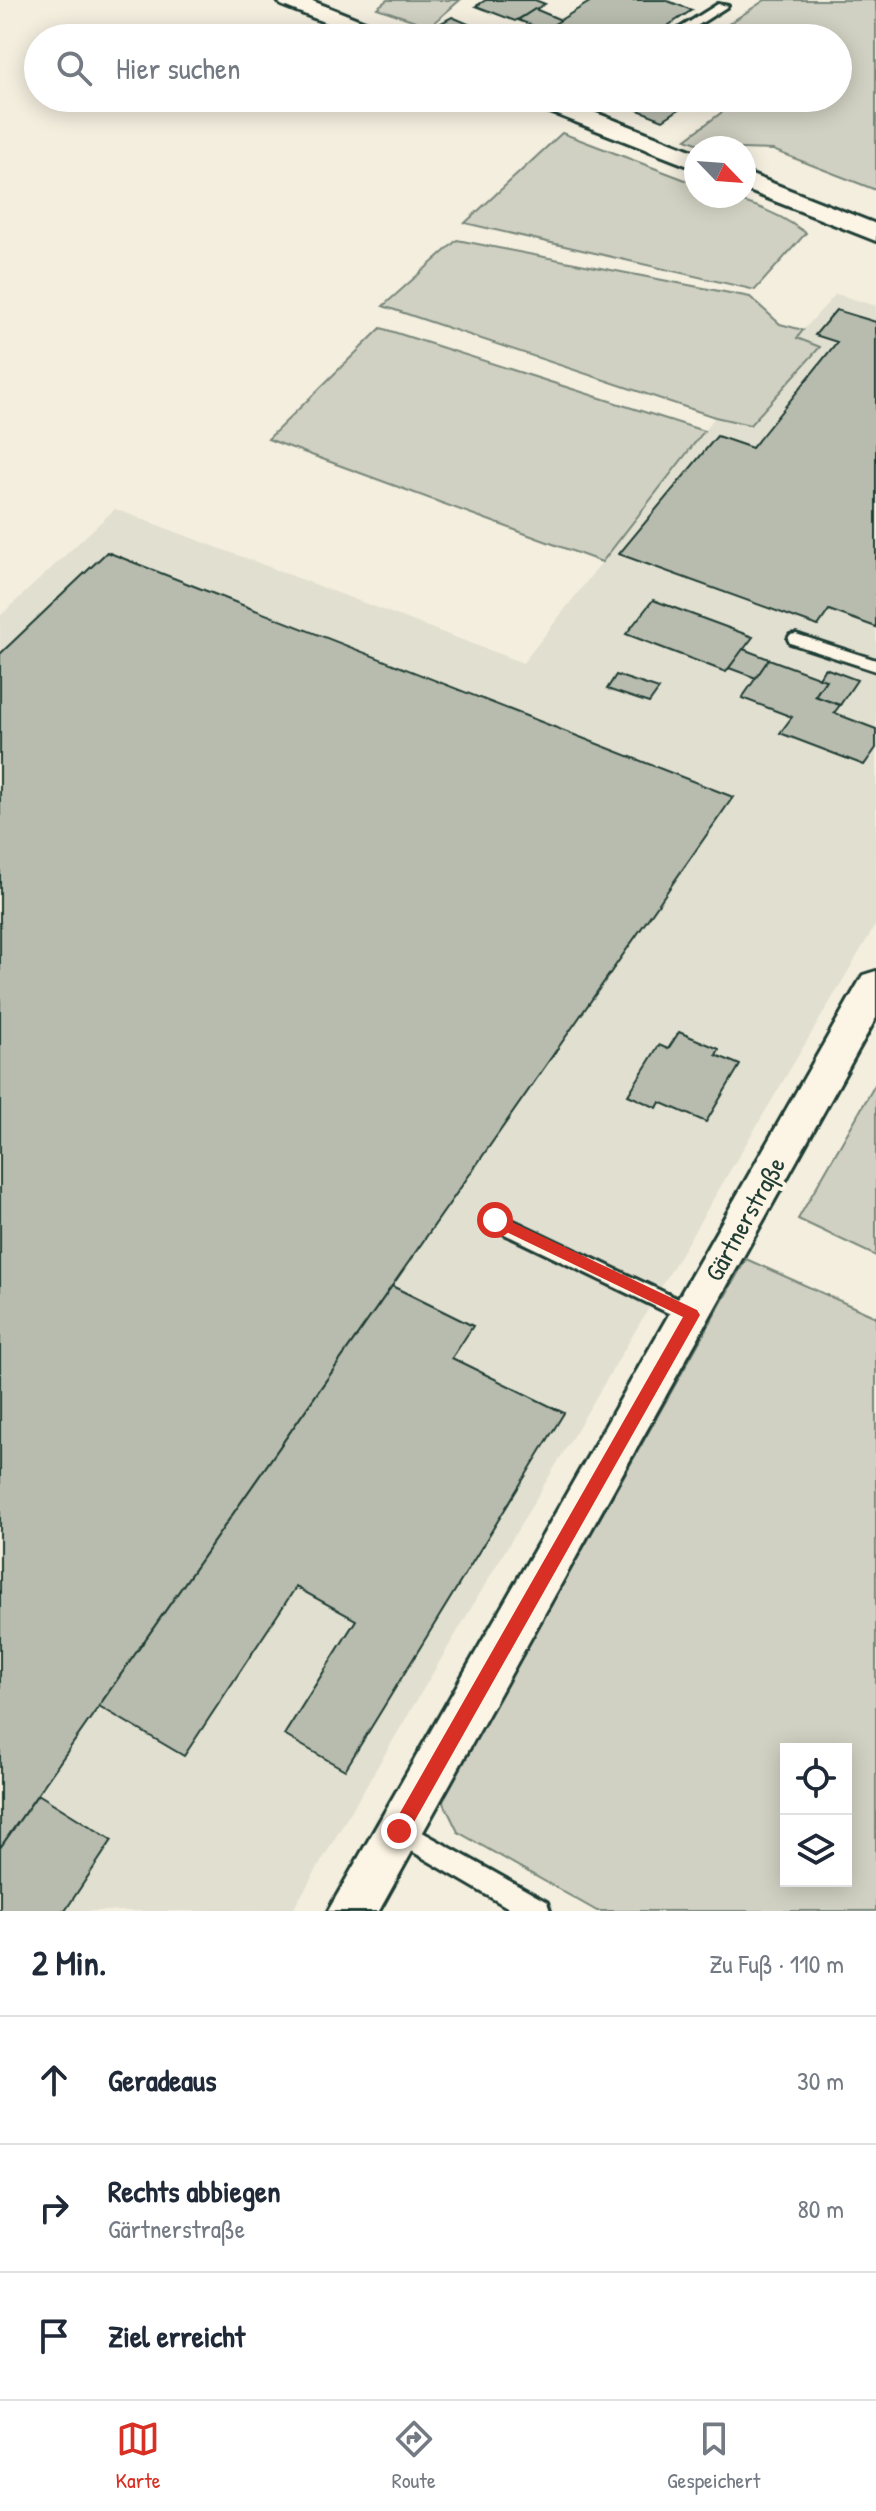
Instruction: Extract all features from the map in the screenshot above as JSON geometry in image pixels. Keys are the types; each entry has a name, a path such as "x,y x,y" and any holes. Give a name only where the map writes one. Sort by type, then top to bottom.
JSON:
{"street":[{"path":"289,0 350,24"},
{"path":"578,112 684,156"},
{"path":"756,185 876,233"},
{"name":"Gärtnerstraße","path":"352,1911 876,985"}],"lane":[{"path":"693,24 722,6"},
{"path":"796,639 876,666"},
{"path":"495,1220 692,1315"},
{"path":"399,1831 538,1911"}],"shaded area":[{"path":"387,0 460,0 432,24 377,8"},
{"path":"765,0 876,0 876,190 773,150 756,149 756,136 690,136 722,112 852,112 852,24 729,24"},
{"path":"562,133 684,179 684,208 756,207 781,217 806,233 755,290 465,223"},
{"path":"457,240 750,297 780,324 803,330 797,338 820,347 750,425 715,417 383,306"},
{"path":"836,294 876,306 876,924 292,1911 0,1911 0,616 115,509 523,663 715,417 750,425 819,347 797,337"},
{"path":"381,328 704,431 602,562 268,439"},
{"path":"876,1083 876,1256 798,1219"},
{"path":"746,1259 876,1317 876,1911 597,1911 458,1832 442,1799"}],"building":[{"path":"486,0 535,0 545,4 515,21 476,6"},
{"path":"593,0 665,0 692,10 670,24 554,24"},
{"path":"535,9 561,20 554,24 528,24 518,20"},
{"path":"452,17 469,24 439,24"},
{"path":"643,112 675,112 663,120"},
{"path":"836,310 876,322 876,627 829,610 818,626 619,554 717,436 752,448 837,342 815,335"},
{"path":"107,552 733,797 0,1848 0,654"},
{"path":"653,600 753,637 726,672 626,634"},
{"path":"743,649 769,659 756,678 729,668"},
{"path":"769,659 826,680 815,696 840,705 834,713 876,729 876,748 864,765 780,733 792,717 742,698"},
{"path":"825,668 857,680 840,705 815,696 826,680 819,678"},
{"path":"616,675 659,689 649,703 607,689"},
{"path":"679,1032 719,1049 716,1055 740,1065 706,1122 660,1102 657,1108 628,1095 659,1045 668,1049"},
{"path":"392,1286 473,1326 452,1358 564,1413 345,1770 284,1735 356,1620 296,1587 184,1756 99,1706"},
{"path":"38,1794 112,1840 65,1911 0,1911 0,1848"}],"route":[{"path":"399,1831 692,1315 495,1220"}]}
